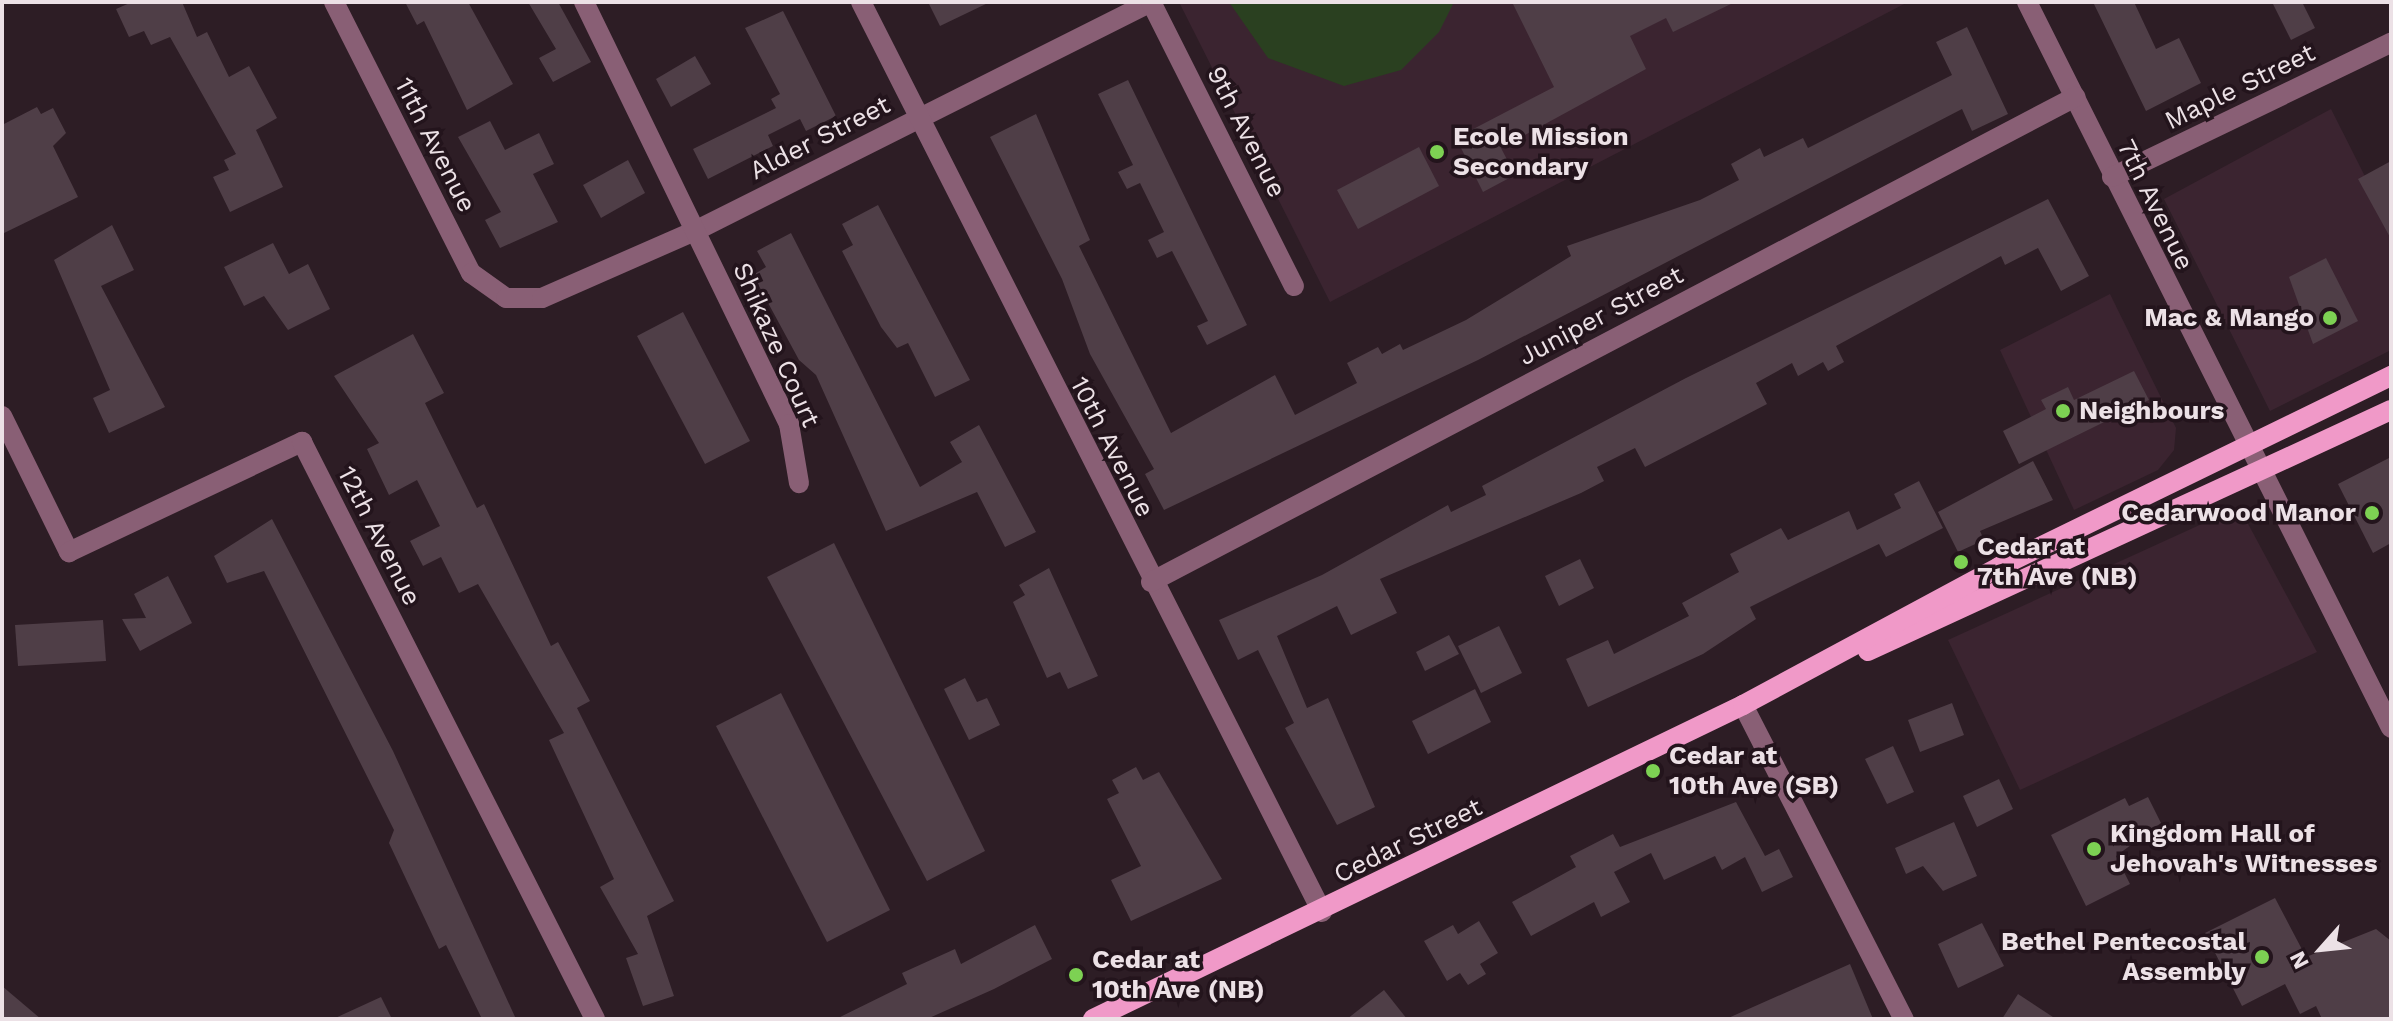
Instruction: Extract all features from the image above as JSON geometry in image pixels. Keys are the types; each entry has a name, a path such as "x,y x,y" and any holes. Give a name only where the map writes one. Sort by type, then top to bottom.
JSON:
{"main road":[{"name":"Cedar Street","path":"1093,1019 1322,912 1743,705 1999,567 2391,376"},
{"name":"Cedar Street","path":"1743,705 2260,477 2391,410"}],"street":[{"name":"11th Avenue","path":"334,2 471,273 506,298"},
{"name":"Shikaze Court","path":"584,2 789,424 799,483"},
{"name":"10th Avenue","path":"861,2 1151,582 1322,912"},
{"name":"Alder Street","path":"506,298 542,298 697,230 1151,2"},
{"name":"9th Avenue","path":"1151,2 1294,286"},
{"name":"7th Avenue","path":"2027,2 2260,477 2391,728"},
{"name":"Maple Street","path":"2112,177 2391,43"},
{"name":"Juniper Street","path":"1151,582 2075,97"},
{"name":"12th Avenue","path":"2,416 69,552 302,442 595,1019"},
{"path":"1743,705 1904,1019"}],"shaded area":[{"name":"Ecole Mission Secondary","path":"1179,2 1908,2 1330,302"},
{"path":"2331,109 2391,228 2391,350 2270,411 2164,199"},
{"path":"2110,294 2176,428 2174,450 2158,470 2074,510 2000,350"},
{"path":"2239,507 2317,652 2020,790 1948,640"}],"green space":[{"path":"1229,2 1454,2 1439,32 1401,70 1344,86 1268,58"}],"building":[{"path":"132,2 182,2 197,37 207,32 229,77 249,66 277,118 256,130 283,187 230,212 213,177 229,170 224,160 236,154 170,37 151,45 144,31 129,37 116,9"},
{"path":"405,2 468,2 513,84 467,110 424,21 417,25"},
{"path":"528,2 558,2 591,62 553,82 539,58 556,49"},
{"path":"928,2 990,2 940,26"},
{"path":"1512,2 1735,2 1673,32 1666,18 1630,36 1646,69 1501,148 1515,175 1483,192 1456,138 1554,87"},
{"path":"2093,2 2134,2 2156,49 2179,38 2201,83 2146,111"},
{"path":"2272,2 2302,2 2315,28 2291,40"},
{"path":"783,11 836,116 806,131 800,119 768,135 773,146 708,179 693,149 776,108 771,99 780,94 745,28"},
{"path":"1967,27 2008,114 1972,131 1962,109 1478,360 1164,510 1145,474 1154,469 1090,354 1062,279 990,137 1036,114 1090,240 1079,246 1171,433 1275,375 1295,415 1357,383 1347,363 1378,347 1382,354 1400,344 1403,350 1466,320 1571,256 1567,246 1700,200 1739,180 1731,164 1760,148 1764,157 1803,138 1808,148 1952,75 1936,42"},
{"path":"695,56 711,84 671,107 656,79"},
{"path":"1128,80 1247,325 1207,345 1197,326 1208,321 1172,251 1157,258 1148,240 1164,232 1140,183 1127,189 1118,172 1133,165 1098,94"},
{"path":"37,107 41,114 53,108 66,133 53,146 78,197 2,234 2,125"},
{"path":"490,121 505,150 539,133 554,164 533,174 558,222 500,248 485,220 501,212 458,137"},
{"path":"1419,147 1439,186 1358,229 1337,190"},
{"path":"628,160 645,193 601,218 583,185"},
{"path":"2391,161 2391,239 2358,179"},
{"path":"2048,199 2089,276 2061,291 2038,248 2005,265 2001,256 1836,346 1844,362 1828,371 1823,362 1798,376 1792,363 1756,383 1767,404 1723,427 1645,467 1635,448 1597,467 1604,481 1581,493 1380,579 1397,613 1351,635 1337,606 1277,636 1307,708 1328,698 1375,807 1337,825 1285,728 1294,723 1258,650 1238,660 1219,620 1322,575 1448,505 1451,512 1486,495 1482,486 1686,378"},
{"path":"878,205 970,380 935,397 908,343 897,348 881,327 842,251 853,245 842,224"},
{"path":"112,225 134,270 101,286 165,407 109,433 93,398 110,390 54,260"},
{"path":"791,233 920,487 962,462 950,442 979,425 1036,532 1005,547 977,492 886,531 816,375 799,360 753,275 766,267 757,251"},
{"path":"273,243 289,274 308,264 330,309 288,330 264,296 244,306 224,267"},
{"path":"2326,258 2358,321 2313,344 2289,277"},
{"path":"683,312 750,441 705,464 637,336"},
{"path":"413,334 444,393 425,403 477,508 484,504 551,646 558,642 590,701 577,708 674,901 647,916 674,996 643,1006 626,958 638,954 600,887 614,879 549,740 564,733 478,584 459,593 441,557 423,566 410,541 440,526 417,480 389,495 367,449 379,443 334,376"},
{"path":"2134,371 2149,400 2019,464 2003,431 2046,409 2041,400 2068,387 2074,400"},
{"name":"Cedarwood Manor","path":"2391,457 2391,543 2373,553 2338,484"},
{"path":"2033,461 2053,500 1980,531 1984,540 1958,552 1938,512"},
{"path":"1919,481 1943,528 1886,557 1879,544 1750,607 1756,619 1703,654 1588,707 1566,659 1608,640 1614,654 1689,616 1682,603 1739,572 1730,554 1781,528 1788,540 1849,511 1857,530 1901,508 1894,494"},
{"path":"272,519 393,751 516,1019 482,1019 446,945 439,949 389,843 394,830 264,571 227,583 214,556"},
{"path":"834,543 985,851 927,881 767,577"},
{"path":"1580,559 1594,588 1559,606 1545,576"},
{"path":"1049,568 1098,676 1068,689 1060,672 1047,678 1013,602 1025,595 1019,585"},
{"path":"168,576 192,623 140,651 122,619 146,618 134,594"},
{"path":"103,620 106,661 18,666 15,625"},
{"path":"1499,626 1522,673 1481,693 1458,646"},
{"path":"1449,635 1459,654 1425,671 1416,652"},
{"path":"965,678 977,702 987,698 1000,725 969,740 944,689"},
{"path":"1475,689 1491,722 1428,754 1412,721"},
{"path":"781,693 890,910 827,942 716,726"},
{"path":"1952,703 1964,735 1920,752 1908,720"},
{"path":"1893,746 1914,792 1887,804 1865,759"},
{"path":"1136,767 1143,780 1159,772 1222,879 1131,921 1111,880 1141,866 1107,799 1119,793 1112,780"},
{"path":"1999,779 2013,809 1977,827 1963,796"},
{"name":"Kingdom Hall of Jehovah's Witnesses","path":"2148,797 2161,823 2116,856 2130,884 2086,906 2051,835 2125,798 2129,806"},
{"path":"1736,802 1765,856 1779,849 1793,877 1762,892 1745,857 1722,870 1715,856 1664,880 1651,853 1614,872 1630,902 1601,917 1594,902 1531,936 1512,902 1576,867 1570,856 1613,834 1620,847"},
{"path":"1954,822 1977,876 1943,891 1923,866 1906,874 1895,848"},
{"name":"Bethel Pentecostal Assembly","path":"2275,898 2306,957 2376,929 2391,941 2391,1019 2322,1019 2316,1006 2300,1014 2285,984 2242,1006 2205,933"},
{"path":"1479,921 1498,953 1480,964 1486,974 1468,985 1460,973 1447,981 1424,941 1453,925 1458,934"},
{"path":"1982,923 2004,966 1958,988 1938,944"},
{"path":"1035,925 1052,959 994,989 927,1019 836,1019 907,984 902,973 955,949 961,964"},
{"path":"1850,964 1873,1019 1726,1019"},
{"path":"2,986 41,1019 2,1019"},
{"path":"1384,990 1407,1019 1347,1019"},
{"path":"2018,994 2056,1019 2002,1019"},
{"path":"381,997 392,1019 333,1019"}],"place":[{"name":"Ecole Mission Secondary","path":"1437,152"},
{"name":"Mac & Mango","path":"2330,318"},
{"name":"Neighbours","path":"2063,411"},
{"name":"Cedarwood Manor","path":"2372,513"},
{"name":"Cedar at 7th Ave (NB)","path":"1961,562"},
{"name":"Cedar at 10th Ave (SB)","path":"1653,771"},
{"name":"Kingdom Hall of Jehovah's Witnesses","path":"2094,849"},
{"name":"Bethel Pentecostal Assembly","path":"2262,957"},
{"name":"Cedar at 10th Ave (NB)","path":"1076,975"}]}
